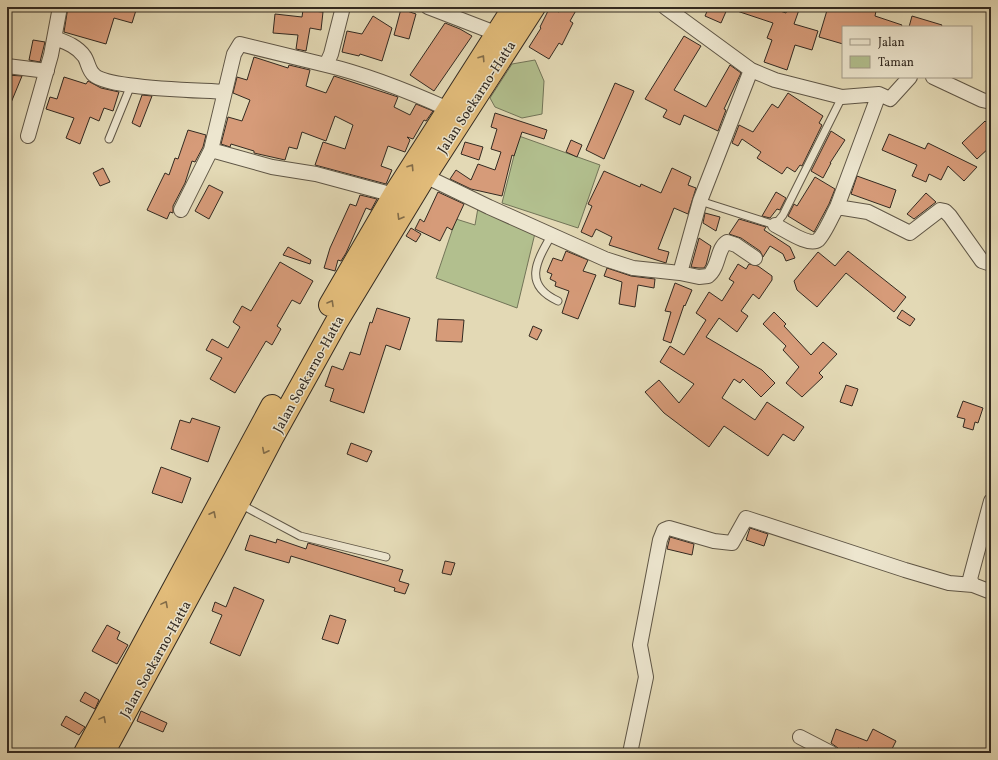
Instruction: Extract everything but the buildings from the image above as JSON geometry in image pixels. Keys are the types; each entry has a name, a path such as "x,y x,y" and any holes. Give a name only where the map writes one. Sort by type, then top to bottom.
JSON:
{"highway":[{"name":"Jalan Soekarno-Hatta","path":"103,753 205,548 247,450 394,195 448,109 498,34 515,16 534,7"},
{"name":"Jalan Soekarno-Hatta","path":"205,548 238,503 337,321 425,176 515,16"},
{"name":"Jalan Soekarno-Hatta","path":"85,753 189,578"}],"street":[{"path":"28,136 47,71 55,38 60,7"},
{"path":"326,65 331,54 343,7"},
{"path":"428,7 498,34"},
{"path":"665,7 751,70 775,80 842,97 879,94 890,99 909,78"},
{"path":"55,38 76,48 84,56 93,75 103,80 131,85 225,92"},
{"path":"181,210 186,196 211,150 234,54 240,44 356,72 400,87 448,109"},
{"path":"7,66 47,71"},
{"path":"680,273 700,201 751,70"},
{"path":"935,78 982,100 991,102"},
{"path":"775,225 804,241 813,242 818,240 837,208 879,94"},
{"path":"211,150 272,167 316,174 394,195"},
{"path":"425,176 551,236 624,266 680,273 699,277 708,276 715,269 723,247 727,242 736,245 755,258"},
{"path":"837,208 868,212 910,233 940,210 945,212 982,261 991,264"},
{"path":"973,585 970,579 991,501"},
{"path":"630,753 646,677 640,645 660,540 664,530 669,528 714,540 732,543 746,518 905,570 949,582 973,585 991,592"},
{"path":"800,737 831,753"}],"lane":[{"path":"109,139 131,85"},
{"path":"700,201 775,225 783,215 842,97"},
{"path":"551,236 538,258 536,275 542,292 558,301"},
{"path":"238,503 300,536 386,557"}],"green space":[{"path":"535,60 544,81 542,114 522,118 495,107 490,98 512,64"},
{"path":"519,136 600,165 578,228 502,203"},
{"path":"479,202 536,229 517,308 436,278 456,219 475,225"}]}
